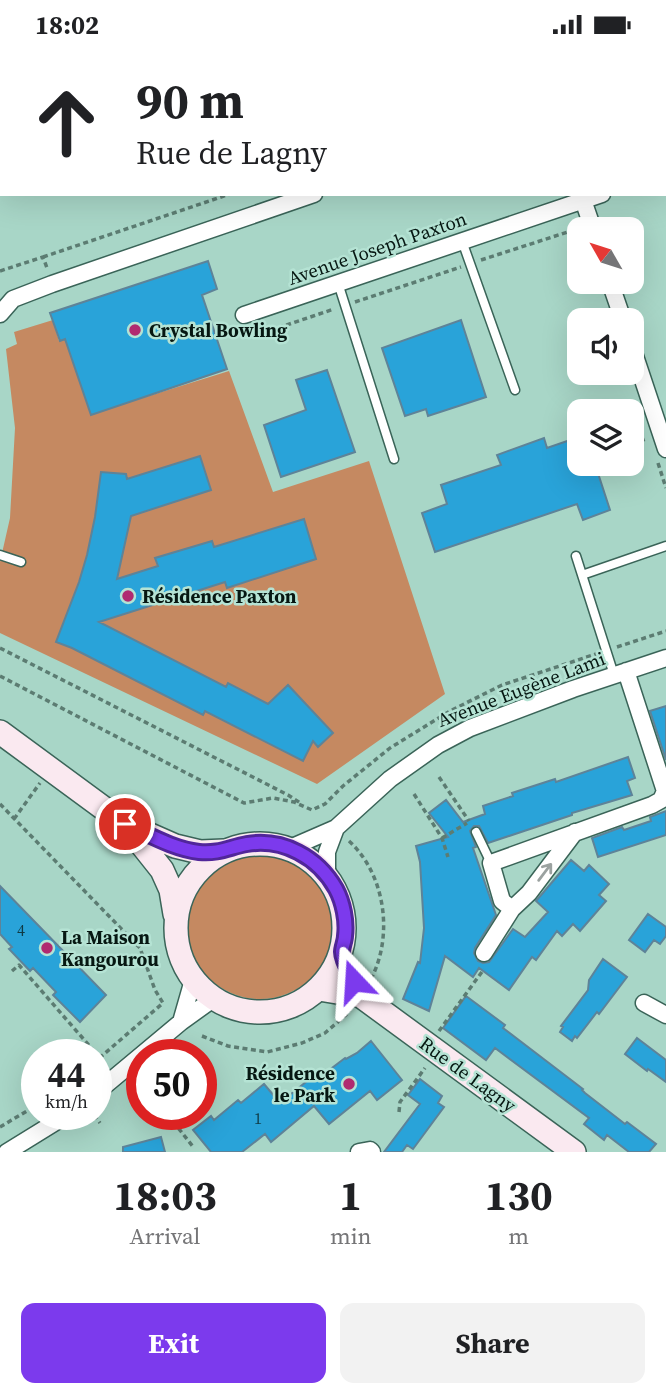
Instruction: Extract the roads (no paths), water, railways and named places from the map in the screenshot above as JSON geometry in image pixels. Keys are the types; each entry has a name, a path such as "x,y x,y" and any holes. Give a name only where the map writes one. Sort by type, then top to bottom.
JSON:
{"main road":[{"path":"0,732 125,824 175,846 200,852 224,851"},
{"path":"125,824 162,870 171,890 176,942 183,962 193,980 213,999 239,1010 268,1013 295,1005 319,989 333,972 346,934 344,912 327,875 310,859 290,848 268,843 245,844 224,851 205,863 190,880 180,900 176,922"},
{"path":"342,952 354,1005"},
{"name":"Rue de Lagny","path":"319,989 354,1005 430,1059 575,1152"}],"street":[{"path":"0,314 13,299 52,283 308,196"},
{"path":"582,197 589,217"},
{"name":"Avenue Joseph Paxton","path":"244,315 582,197"},
{"path":"644,383 666,449"},
{"name":"Avenue Eugène Lami","path":"336,828 390,779 438,745 470,728 524,706 666,658"},
{"path":"512,909 502,901 491,863 661,800 665,791 620,673"},
{"path":"290,848 336,828"},
{"path":"327,875 327,852 336,828"},
{"path":"484,953 512,909 529,893 575,832"},
{"path":"181,1022 193,980"},
{"path":"112,1080 213,999"},
{"path":"644,1003 666,1015"},
{"path":"8,1152 43,1130"},
{"path":"359,1152 372,1152"}],"lane":[{"path":"462,241 516,390"},
{"path":"338,283 394,459"},
{"path":"582,575 666,546"},
{"path":"0,555 21,562"},
{"path":"576,556 606,650 620,673"},
{"path":"476,832 491,863"}],"place":[{"name":"Crystal Bowling","path":"135,330"},
{"name":"Résidence Paxton","path":"128,596"},
{"name":"La Maison Kangourou","path":"47,948"},
{"name":"Résidence le Park","path":"349,1084"}]}
